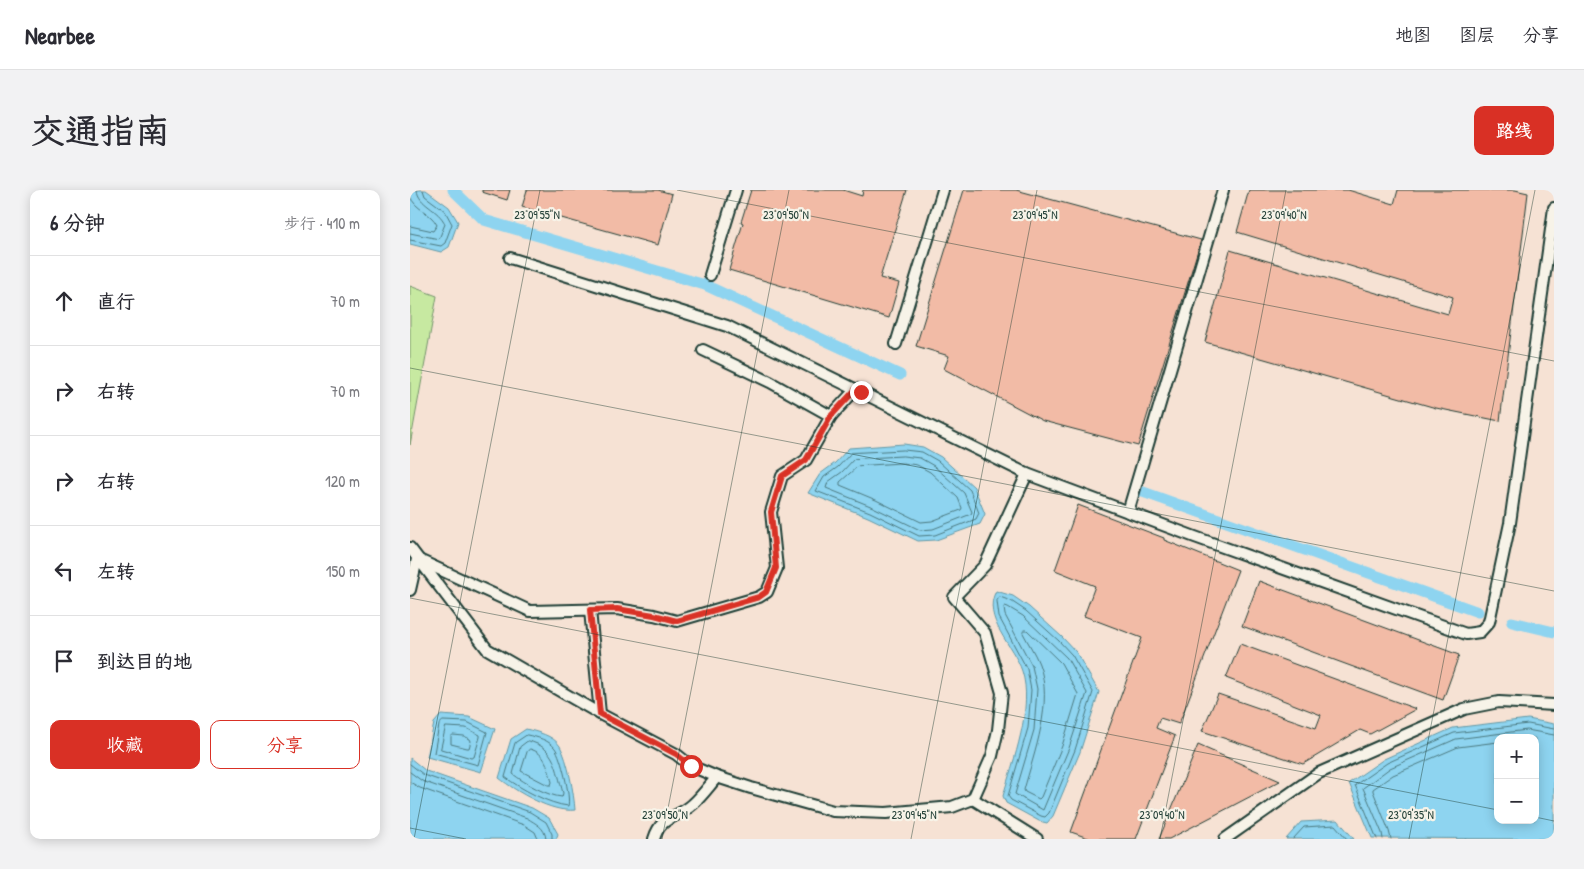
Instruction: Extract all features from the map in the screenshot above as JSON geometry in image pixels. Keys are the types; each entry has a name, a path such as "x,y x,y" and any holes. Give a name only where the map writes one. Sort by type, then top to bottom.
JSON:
{"street":[{"path":"710,275 736,190"},
{"path":"896,344 944,190"},
{"path":"1128,512 1223,190"},
{"path":"510,258 727,326 1027,474 1466,634 1480,632 1489,622 1510,523 1554,208"},
{"path":"703,350 770,382 831,416"},
{"path":"417,559 530,611 617,609 677,621 759,597 766,592 776,568 771,512 782,476 806,460 831,416 856,389"},
{"path":"410,548 487,649 600,714 676,754 691,766 751,788 833,811 886,813 952,807 973,799 992,756 998,730 1002,693 985,633 954,597 985,564 1027,474"},
{"path":"410,590 417,559"},
{"path":"590,610 600,714"},
{"path":"1225,839 1319,773 1464,709 1499,702 1554,705"},
{"path":"654,839 657,830 664,820 683,812 694,803 717,777"},
{"path":"973,799 1037,839"}],"green space":[{"path":"410,286 437,296 410,445"}],"water":[{"path":"410,190 426,190 449,207 458,222 449,247 441,252 410,244"},
{"path":"904,444 923,447 941,457 974,487 985,514 980,524 936,540 918,541 868,517 808,493 820,474 835,463 849,448"},
{"path":"996,591 1013,596 1029,607 1062,637 1076,652 1099,692 1080,752 1053,816 1047,823 1039,821 1006,803 1003,796 1017,751 1026,701 1022,671 1000,632 993,611 992,601"},
{"path":"441,715 469,717 495,729 481,772 427,757 434,723"},
{"path":"1528,719 1554,724 1554,839 1372,838 1349,783 1384,759 1453,728"},
{"path":"526,729 553,739 560,746 570,777 575,810 566,810 546,805 525,795 499,778 511,739"},
{"path":"410,758 426,771 532,808 549,818 558,834 556,839 410,839"},
{"path":"1338,820 1354,839 1286,839 1301,822"}],"building":[{"path":"482,190 510,190 507,200 482,192"},
{"path":"527,190 658,190 672,194 658,245 522,207"},
{"path":"751,190 843,190 862,196 863,190 907,190 880,278 899,283 889,318 729,270"},
{"path":"964,190 1016,190 1201,240 1138,446 1043,421 944,369 949,356 916,346"},
{"path":"1249,190 1348,190 1394,204 1398,190 1515,190 1528,193 1500,421 1436,408 1205,342 1230,250 1448,314 1453,297 1237,232"},
{"path":"1078,505 1164,538 1164,540 1238,570 1179,724 1160,718 1156,728 1175,736 1136,839 1091,839 1071,832 1142,638 1084,616 1095,586 1055,570"},
{"path":"1259,581 1459,655 1443,700 1242,626"},
{"path":"1240,644 1416,709 1370,734 1360,730 1303,764 1202,731 1218,694 1316,728 1321,715 1226,678"},
{"path":"1198,745 1280,781 1169,839 1159,839"}],"waterway":[{"path":"453,190 484,220 705,285 900,375"},
{"path":"1143,492 1478,612"},
{"path":"1512,622 1554,632"}],"route":[{"path":"691,766 676,754 600,714 590,610 617,609 677,621 759,597 766,592 776,568 771,512 782,476 806,460 831,416 856,389 861,392"}]}
